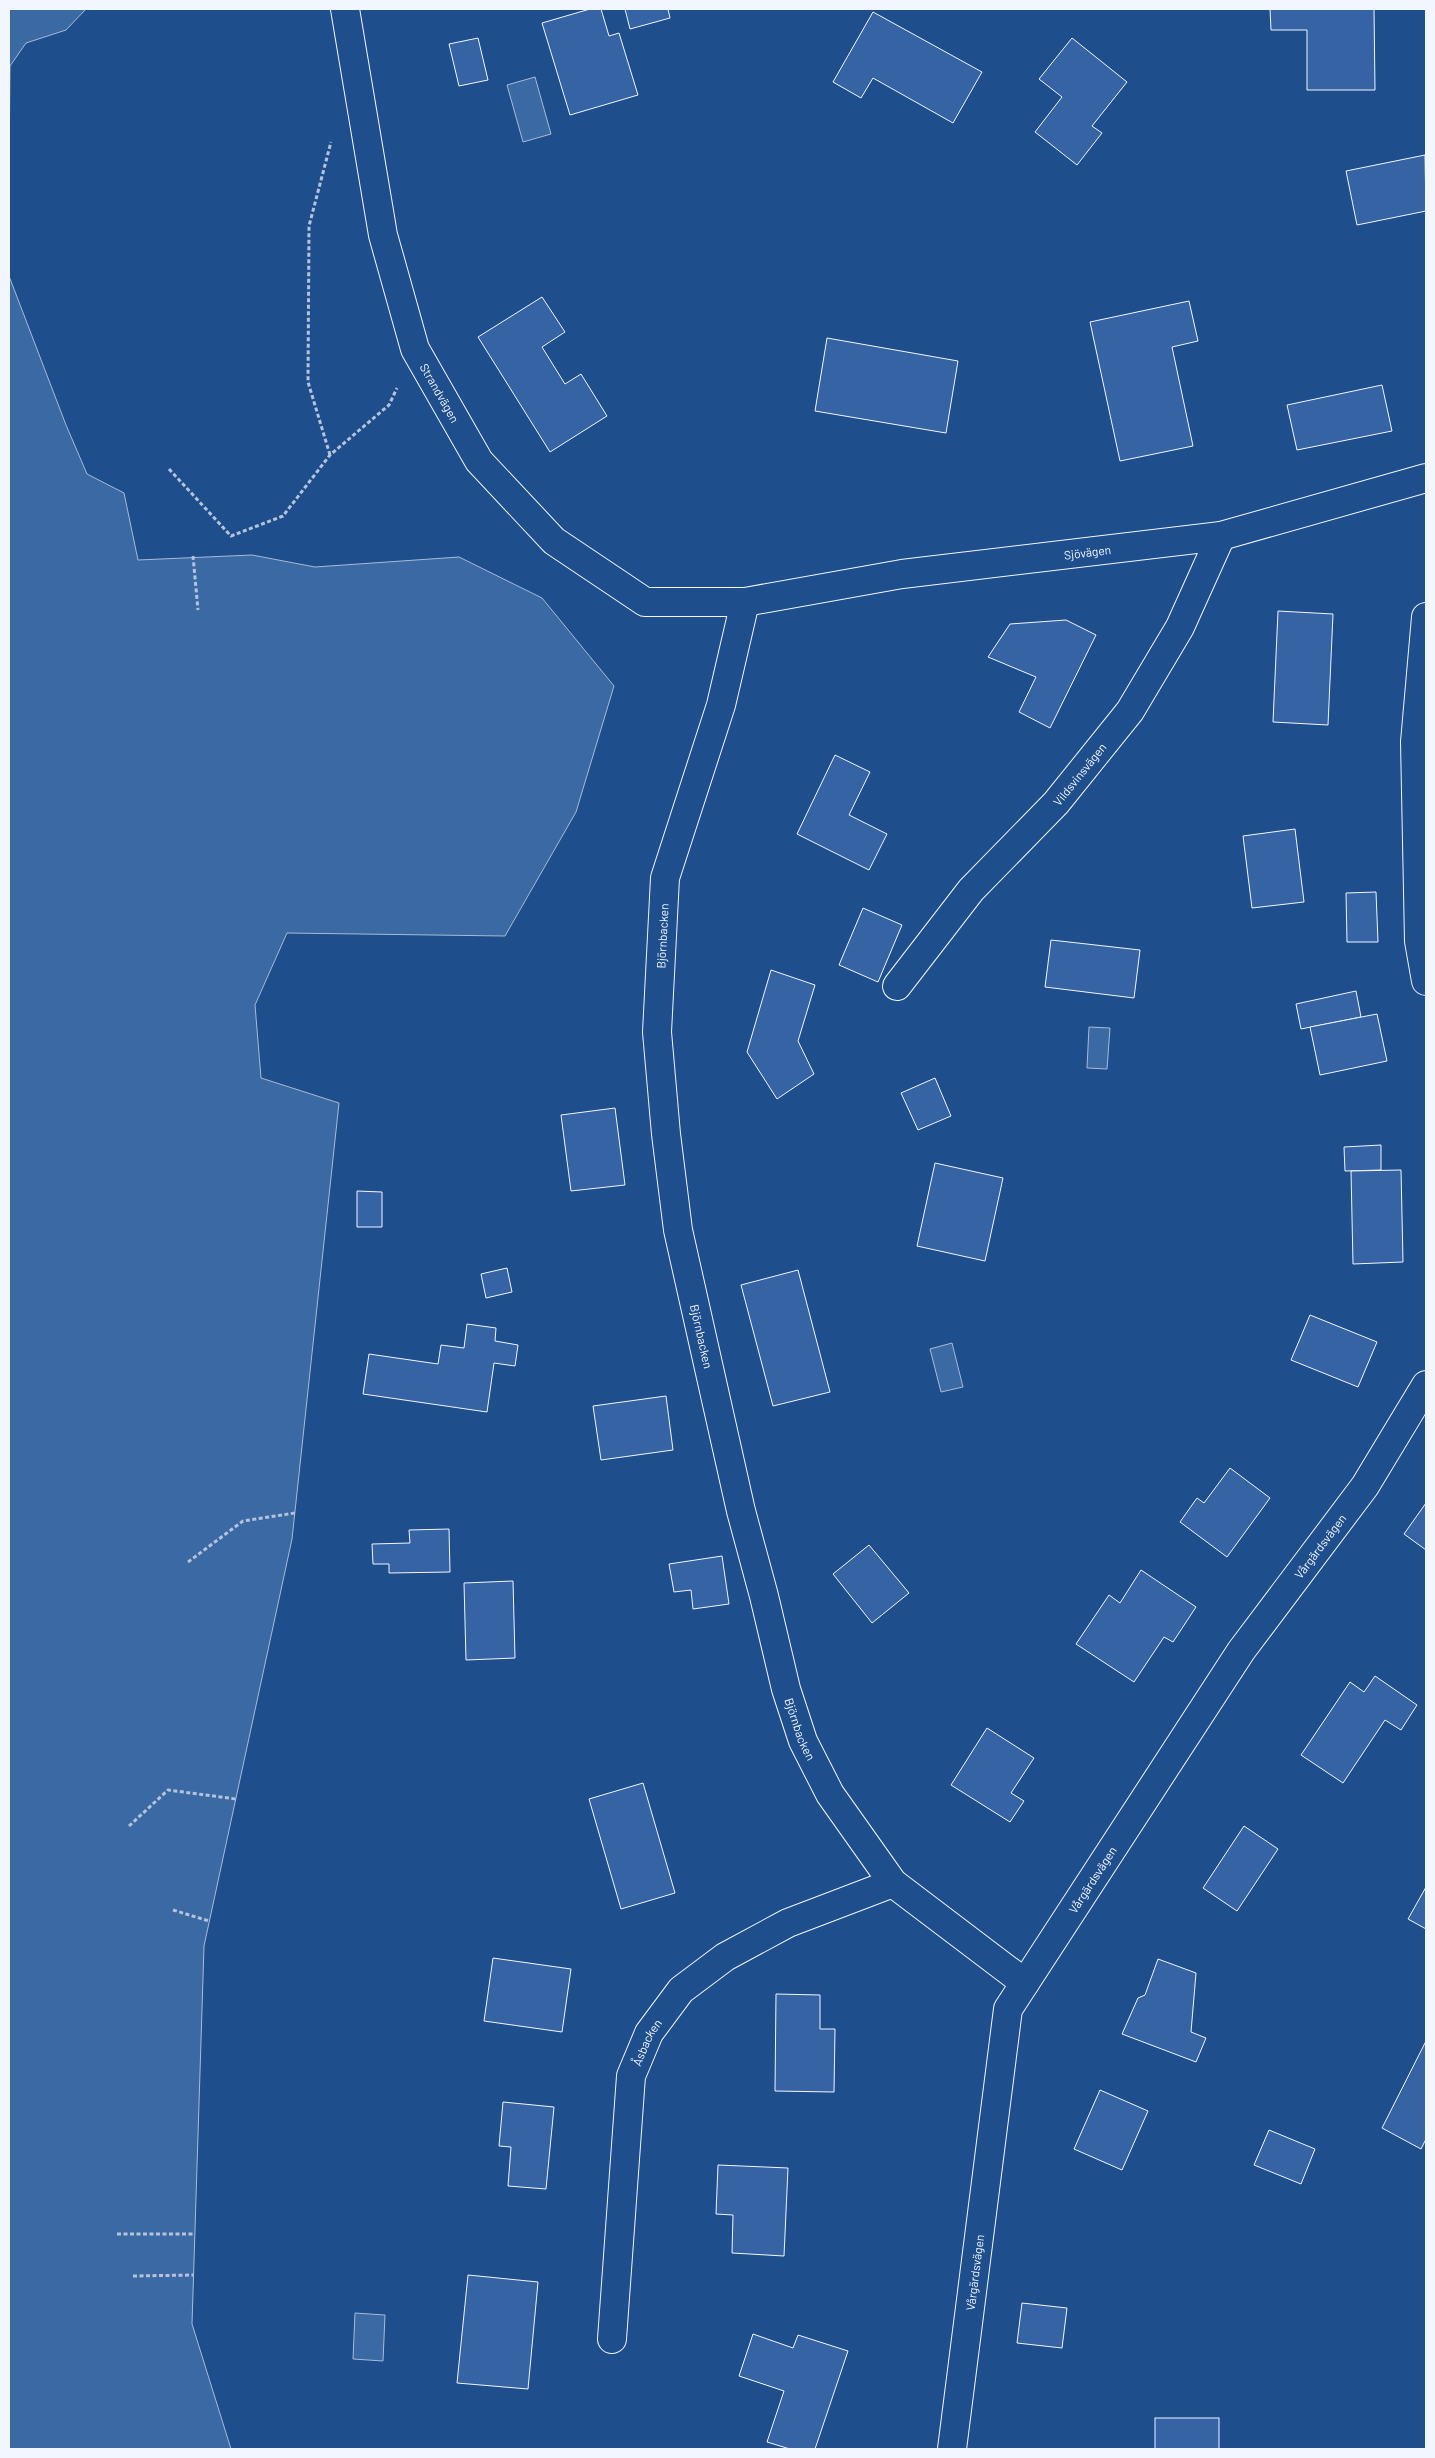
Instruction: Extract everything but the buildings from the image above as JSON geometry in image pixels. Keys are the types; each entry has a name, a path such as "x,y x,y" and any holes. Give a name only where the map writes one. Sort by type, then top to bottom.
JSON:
{"street":[{"name":"Strandvägen","path":"345,9 383,236 415,349 479,460 554,541 645,602 745,602"},
{"name":"Sjövägen","path":"745,602 902,574 1221,536 1426,478"},
{"name":"Vildsvinsvägen","path":"897,986 971,890 1056,803 1130,711 1180,627 1221,536"},
{"name":"Björnbacken","path":"745,602 721,705 665,878 657,1032 666,1134 678,1230 741,1511 786,1689 803,1741 830,1794 893,1883 1025,1983"},
{"path":"1426,617 1415,742 1419,941 1426,980"},
{"name":"Vårgärdsvägen","path":"952,2449 1008,2009 1241,1651 1365,1486 1426,1385"},
{"name":"Åsbacken","path":"612,2339 631,2076 649,2033 681,1990 725,1957 788,1923 893,1883"}],"path":[{"path":"330,455 308,382 309,226 331,141"},
{"path":"169,469 231,536 283,516 330,455 389,405 415,349"},
{"path":"193,556 198,610"},
{"path":"188,1562 243,1521 295,1513"},
{"path":"129,1826 168,1790 236,1799"},
{"path":"173,1910 209,1921"},
{"path":"118,2234 195,2234"},
{"path":"133,2276 193,2275"}],"water":[{"path":"9,9 86,9 66,30 26,43 10,66 9,168"},
{"path":"535,77 551,134 523,142 507,85"},
{"path":"9,276 66,425 87,474 124,493 138,560 252,555 315,567 459,557 542,598 614,686 576,812 505,936 287,933 255,1005 261,1078 339,1103 292,1539 204,1946 192,2324 231,2449 9,2449"},
{"path":"1089,1027 1110,1028 1107,1069 1087,1068"},
{"path":"952,1343 963,1387 941,1392 930,1349"},
{"path":"355,2313 385,2315 383,2361 353,2359"}]}
